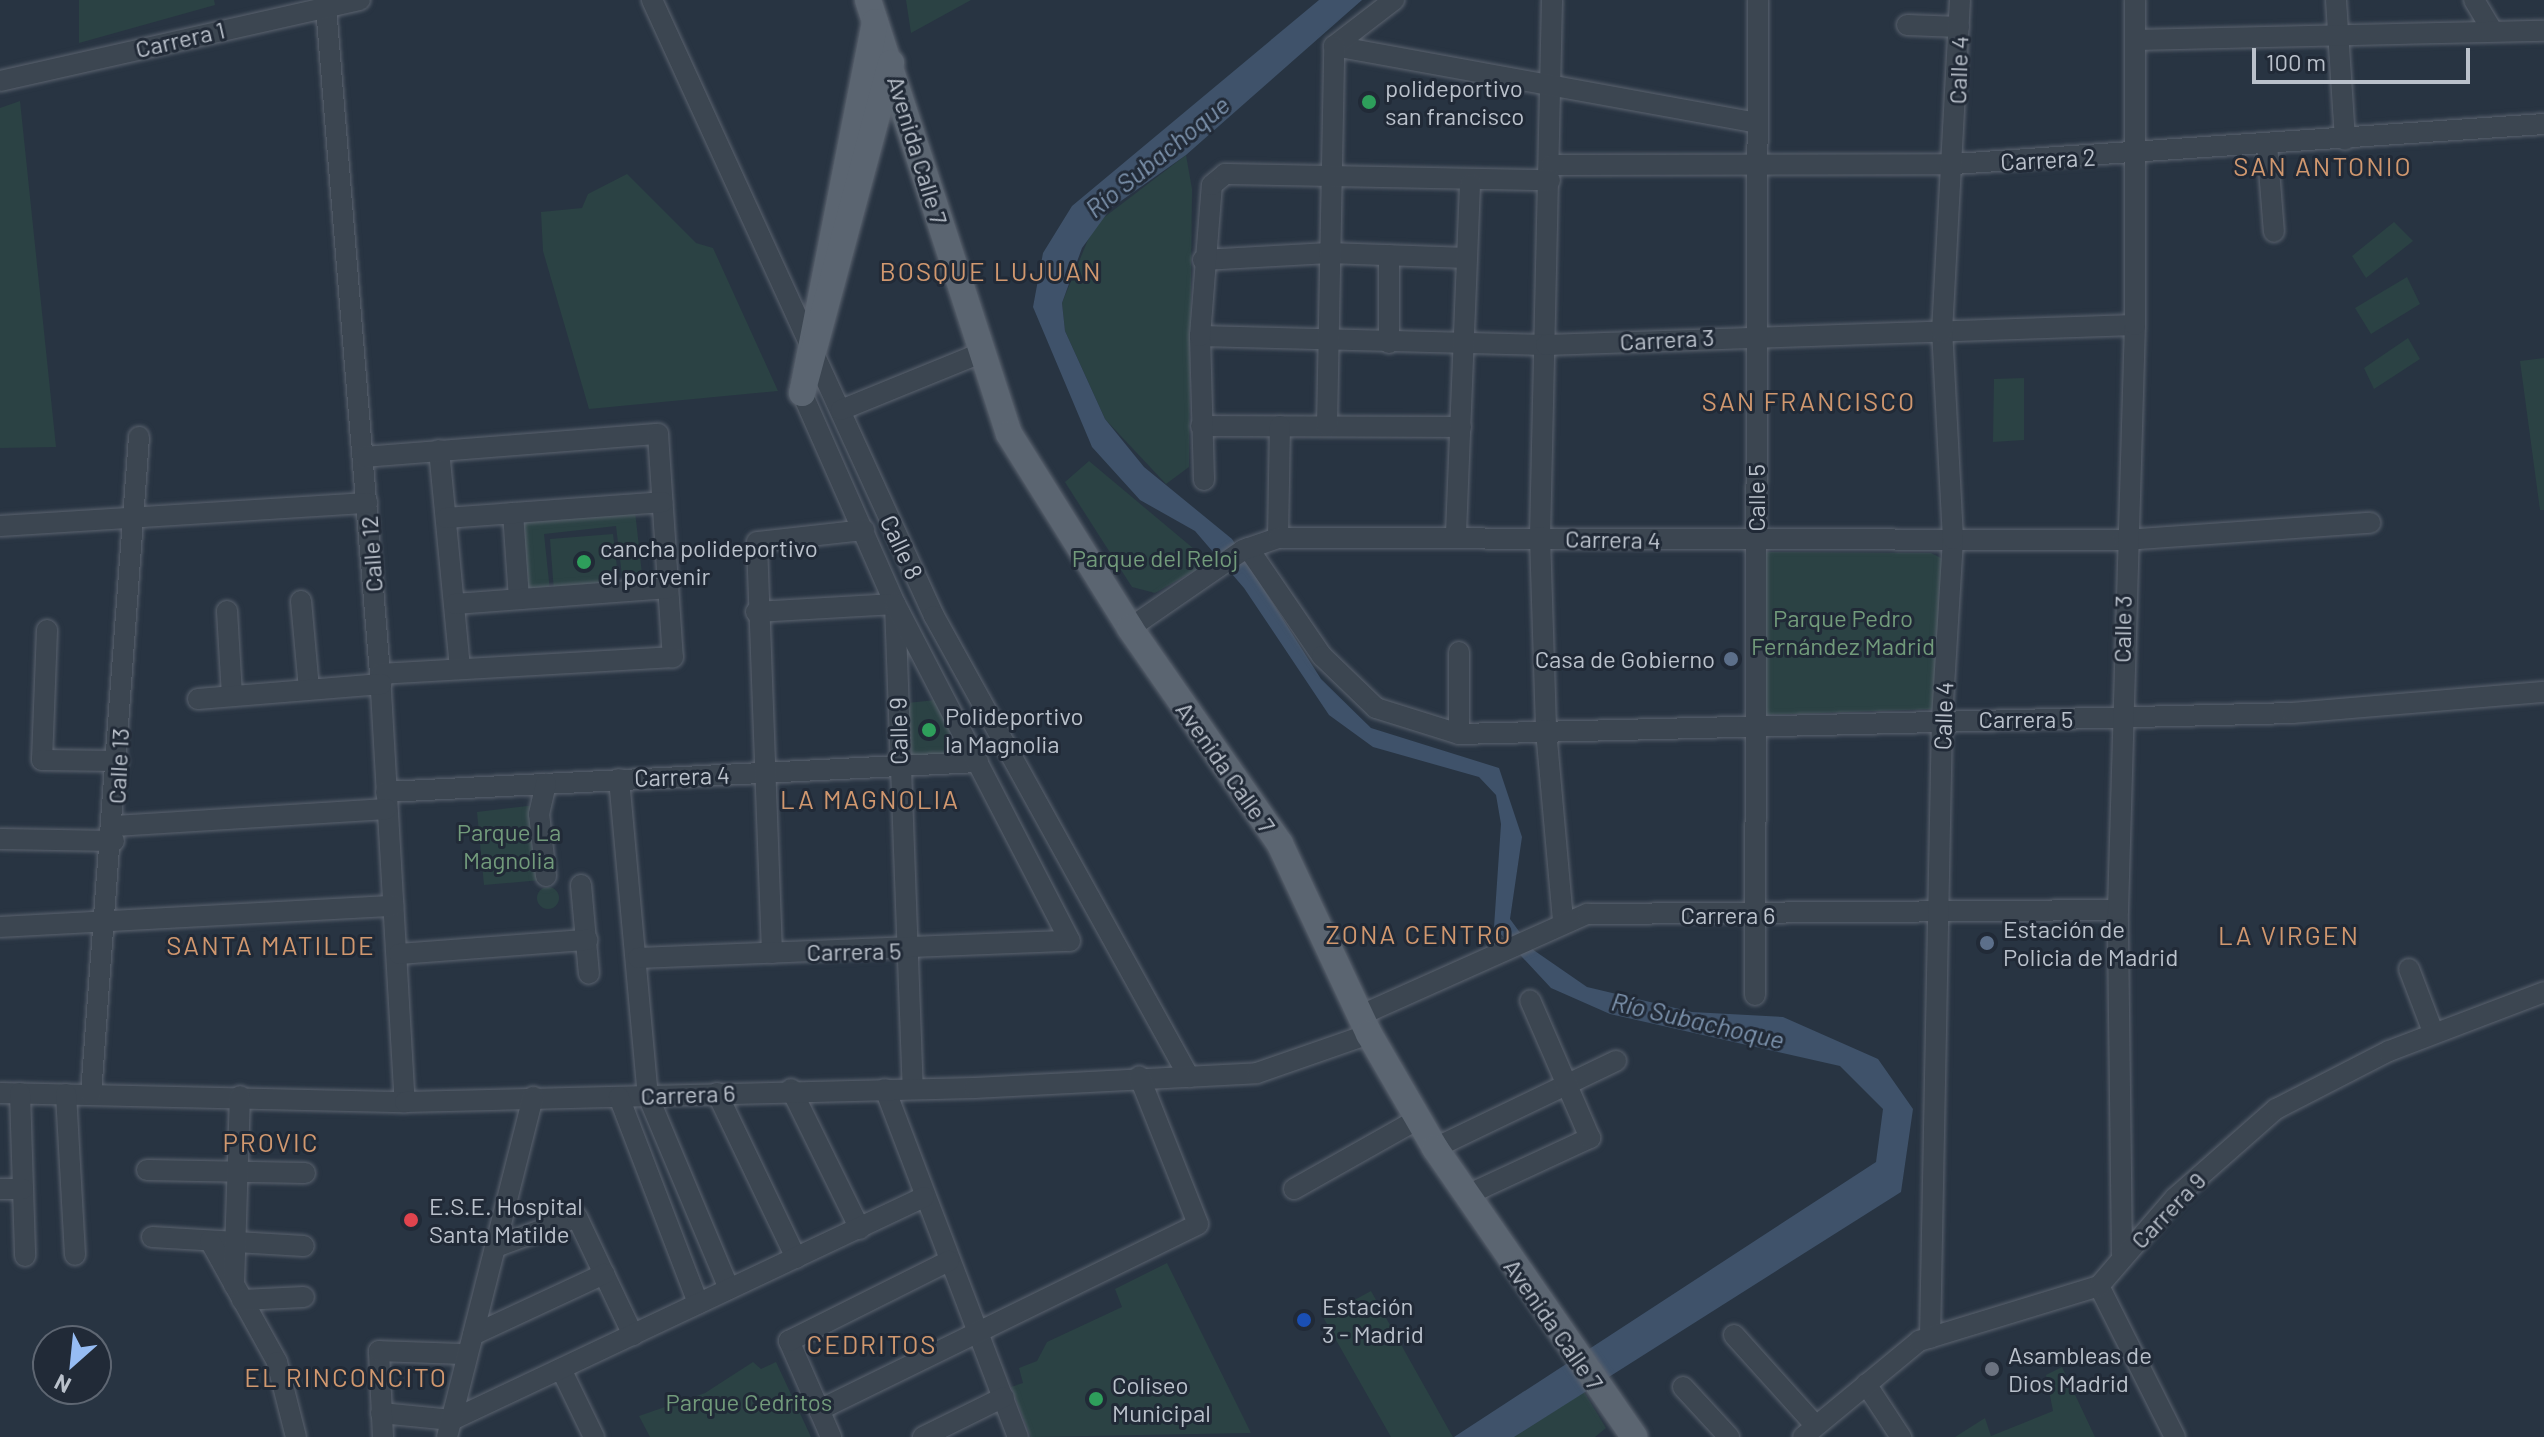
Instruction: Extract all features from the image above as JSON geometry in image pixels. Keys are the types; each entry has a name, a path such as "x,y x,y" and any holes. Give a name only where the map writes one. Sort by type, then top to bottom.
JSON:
{"main road":[{"name":"Avenida Calle 7","path":"868,0 891,63 1009,434 1130,628 1280,844 1365,1024 1435,1148 1563,1340 1634,1437"},
{"name":"Avenida Calle 7","path":"802,393 880,0"},
{"name":"Avenida Calle 7","path":"802,393 891,63"}],"street":[{"name":"Carrera 1","path":"0,81 286,7 326,7 360,0"},
{"name":"Calle 8","path":"652,0 934,616 1189,1077"},
{"path":"1334,46 1394,0"},
{"path":"1552,0 1551,172 1540,537 1546,730 1563,922"},
{"name":"Calle 5","path":"1755,995 1751,727 1756,543 1754,166 1758,0"},
{"name":"Calle 4","path":"1930,1338 1942,719 1953,539 1942,332 1954,164 1960,0"},
{"name":"Calle 3","path":"2122,1258 2118,910 2124,540 2135,325 2135,0"},
{"path":"2336,0 2345,140"},
{"path":"2474,0 2492,30"},
{"name":"Calle 12","path":"326,7 364,457 393,906 399,954 405,1102"},
{"path":"1907,25 1959,27"},
{"path":"2135,40 2544,31"},
{"path":"1334,46 1550,89 1756,123"},
{"path":"1327,426 1334,46"},
{"name":"Carrera 2","path":"1203,260 1206,197 1225,174 1332,174 1470,184 1551,172 1954,164 2345,140 2544,124"},
{"path":"2267,144 2274,232"},
{"path":"1456,533 1470,184"},
{"path":"1204,480 1200,336 1203,260 1329,253 1467,258"},
{"path":"1389,255 1389,343"},
{"name":"Carrera 3","path":"1200,336 1546,345 1756,334 1942,332 2135,325"},
{"path":"841,410 981,353"},
{"name":"Calle 9","path":"802,393 895,604 913,1088"},
{"path":"1201,426 1461,427"},
{"path":"1278,538 1280,426"},
{"path":"198,699 309,689 460,669 673,657 658,434 364,457"},
{"name":"Calle 13","path":"91,1094 114,834 131,519 139,437"},
{"path":"439,450 460,669"},
{"path":"446,518 662,502"},
{"path":"0,526 367,503"},
{"path":"513,513 519,599"},
{"name":"Carrera 4","path":"1130,628 1245,549 1278,538 1456,533 1756,543 2124,540 2370,523"},
{"path":"772,953 756,612 757,542 864,530"},
{"path":"1245,549 1322,656 1376,708 1459,734 1459,652"},
{"path":"455,604 668,588"},
{"path":"301,601 309,689"},
{"path":"756,612 895,604 978,762"},
{"path":"227,611 232,696"},
{"path":"47,630 42,760 118,761"},
{"name":"Carrera 5","path":"1459,734 1942,719 2121,719 2544,692"},
{"name":"Carrera 4","path":"0,839 114,834 386,800 546,784 978,762"},
{"name":"Carrera 5","path":"638,958 907,950 1070,941 978,762"},
{"path":"619,779 638,958 648,1096 729,1289"},
{"path":"546,784 539,814 546,876"},
{"path":"581,885 589,974"},
{"path":"0,927 393,906"},
{"name":"Carrera 6","path":"10,1093 405,1102 791,1089 885,1089 1257,1073 1365,1024 1499,951 1587,914 1938,914 2118,910"},
{"path":"399,954 587,940"},
{"path":"2409,969 2433,1032"},
{"name":"Carrera 9","path":"2099,1286 2175,1198 2276,1109 2433,1032 2544,992"},
{"path":"1467,1195 1590,1138 1564,1085 1530,1000"},
{"path":"1435,1148 1616,1061"},
{"path":"819,1410 1185,1232 1200,1216 1139,1076"},
{"path":"791,1089 860,1229"},
{"path":"885,1089 1018,1437"},
{"path":"10,1093 23,1189 25,1256"},
{"path":"717,1093 796,1258"},
{"path":"66,1094 75,1255"},
{"path":"238,1293 240,1096"},
{"path":"450,1428 533,1097"},
{"path":"619,1097 698,1303"},
{"path":"1294,1189 1418,1119"},
{"path":"147,1170 305,1173"},
{"path":"0,1189 23,1189"},
{"path":"381,1413 450,1428 561,1369 924,1197"},
{"path":"498,1246 572,1215 633,1335"},
{"path":"152,1237 304,1246"},
{"path":"210,1241 277,1362 296,1437"},
{"path":"831,1437 789,1341 949,1261"},
{"path":"383,1437 379,1351 470,1345 604,1274"},
{"path":"1734,1335 1810,1431 1866,1384 1930,1338 2099,1286 2175,1437"},
{"path":"238,1293 304,1297"},
{"path":"561,1369 594,1437"},
{"path":"1866,1384 1901,1437"},
{"path":"1683,1387 1729,1437"},
{"path":"923,1437 1004,1397"}],"green space":[{"path":"79,0 214,0 215,5 79,43"},
{"path":"906,0 971,0 911,33"},
{"path":"20,101 56,447 0,448 0,108"},
{"path":"1186,155 1192,189 1189,467 1166,484 1105,419 1065,331 1062,303 1094,225"},
{"path":"627,174 696,243 713,248 778,391 589,409 543,251 541,212 582,208 588,194"},
{"path":"2394,222 2413,241 2366,278 2352,256"},
{"path":"2407,277 2420,304 2371,334 2355,308"},
{"path":"2408,338 2420,359 2374,389 2364,368"},
{"path":"2544,358 2544,510 2540,510 2520,361"},
{"path":"2024,378 2024,440 1993,442 1994,379"},
{"name":"Parque del Reloj","path":"1089,461 1200,554 1199,568 1155,593 1132,587 1065,482"},
{"path":"635,511 643,583 623,584 616,526 544,534 550,591 527,594 522,521"},
{"name":"cancha polideportivo el porvenir","path":"613,534 619,585 554,592 550,539"},
{"name":"Parque Pedro Fernández Madrid","path":"1762,552 1931,553 1945,560 1934,709 1762,715"},
{"name":"Polideportivo la Magnolia","path":"945,699 954,756 912,757 907,703"},
{"name":"Parque La Magnolia","path":"536,805 541,880 484,885 477,812"},
{"path":"544,887 552,887 559,898 552,909 544,909 537,902 537,894"},
{"path":"1167,1263 1251,1433 1031,1437 1011,1387 1023,1383 1019,1368 1037,1361 1047,1342 1122,1307 1115,1289"},
{"path":"1371,1291 1453,1437 1391,1437 1323,1317"},
{"name":"Parque Cedritos","path":"753,1362 761,1369 776,1362 811,1437 650,1437 639,1416 705,1393"},
{"path":"2062,1367 2095,1437 1955,1437 1985,1418 1991,1436 2053,1411 2046,1375"},
{"path":"1584,1392 1606,1428 1595,1437 1514,1437"}],"water":[{"name":"Río Subachoque","path":"1319,0 1362,0 1186,155 1111,208 1082,248 1062,303 1065,331 1105,419 1144,467 1232,539 1321,679 1371,728 1499,768 1522,837 1510,919 1532,949 1587,987 1692,1012 1783,1017 1878,1059 1913,1109 1901,1192 1514,1437 1454,1437 1876,1162 1883,1109 1840,1066 1610,1014 1551,988 1494,927 1501,824 1496,795 1479,777 1373,747 1329,715 1244,588 1195,531 1140,500 1092,447 1033,307 1043,253 1072,206"}],"place":[{"name":"polideportivo san francisco","path":"1369,102"},
{"name":"cancha polideportivo el porvenir","path":"584,562"},
{"name":"Casa de Gobierno","path":"1731,659"},
{"name":"Polideportivo la Magnolia","path":"929,730"},
{"name":"Estación de Policia de Madrid","path":"1987,943"},
{"name":"E.S.E. Hospital Santa Matilde","path":"411,1220"},
{"name":"Estación 3 - Madrid","path":"1304,1320"},
{"name":"Asambleas de Dios Madrid","path":"1992,1369"},
{"name":"Coliseo Municipal","path":"1096,1399"}],"district":[{"name":"SAN ANTONIO","path":"2323,166"},
{"name":"BOSQUE LUJUAN","path":"991,271"},
{"name":"SAN FRANCISCO","path":"1809,401"},
{"name":"LA MAGNOLIA","path":"870,799"},
{"name":"ZONA CENTRO","path":"1419,934"},
{"name":"LA VIRGEN","path":"2289,935"},
{"name":"SANTA MATILDE","path":"271,945"},
{"name":"PROVIC","path":"271,1142"},
{"name":"CEDRITOS","path":"872,1344"},
{"name":"EL RINCONCITO","path":"346,1377"}]}
